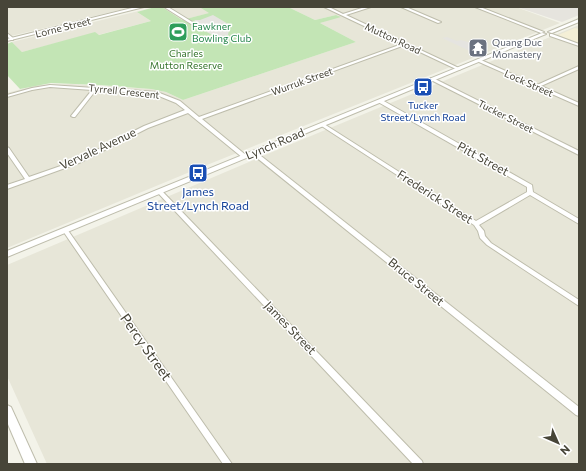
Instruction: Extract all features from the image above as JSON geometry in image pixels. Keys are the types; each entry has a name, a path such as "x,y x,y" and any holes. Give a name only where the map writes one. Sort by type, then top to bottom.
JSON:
{"street":[{"name":"Lorne Street","path":"10,40 138,7"},
{"path":"166,7 192,23"},
{"name":"Mutton Road","path":"326,7 459,69"},
{"path":"343,15 369,7"},
{"path":"403,7 439,22"},
{"path":"477,7 543,33 550,33 579,45"},
{"path":"550,33 579,20"},
{"name":"Lynch Road","path":"7,254 480,61 543,33"},
{"path":"7,34 10,40"},
{"name":"Wurruk Street","path":"198,119 406,44"},
{"name":"Lock Street","path":"480,61 579,105"},
{"path":"538,86 579,67"},
{"name":"Tucker Street","path":"432,80 579,153"},
{"name":"Tyrrell Crescent","path":"7,96 50,86 155,93 178,102 246,157"},
{"path":"73,116 96,88"},
{"name":"Pitt Street","path":"380,101 530,186 530,193 579,222"},
{"name":"Vervale Avenue","path":"7,187 77,162 146,127 188,111"},
{"name":"Frederick Street","path":"322,125 476,224 481,231 482,237 489,244 579,303"},
{"path":"7,149 28,179"},
{"name":"Bruce Street","path":"254,153 579,412"},
{"name":"James Street","path":"160,192 419,464"},
{"path":"476,224 530,193"},
{"name":"Percy Street","path":"65,230 228,464"},
{"path":"7,410 31,464"}],"shaded area":[{"path":"7,7 132,7 7,37"},
{"path":"155,7 137,12 151,21 98,35 95,33 22,52 12,42"},
{"path":"162,7 205,7 202,8 210,13 182,20"},
{"path":"288,7 516,7 560,23 197,169 7,248 7,93 37,85 71,84 151,89 166,92 183,100 356,42 320,23 340,16 336,15 315,20"},
{"path":"517,7 579,7 579,15 562,22"},
{"path":"213,15 230,25 228,35 216,37 190,23 196,22 194,20 200,20"},
{"path":"579,25 579,464 47,464 7,376 7,265 277,150"},
{"path":"575,28 579,29 579,43 558,35"},
{"path":"447,37 457,41 461,40 481,46 470,51 442,38"}],"green space":[{"name":"Charles Mutton Reserve","path":"155,7 162,7 182,20 209,13 201,8 205,7 288,7 315,20 336,15 341,17 320,23 356,42 183,100 166,92 151,89 99,85 51,83 20,89 7,75 7,44 12,42 22,52 95,32 99,35 151,21 137,12"}],"place":[{"name":"Fawkner Bowling Club","path":"178,32"},
{"name":"Quang Duc Monastery","path":"478,48"},
{"name":"Tucker Street/Lynch Road","path":"423,87"},
{"name":"James Street/Lynch Road","path":"198,173"}]}
